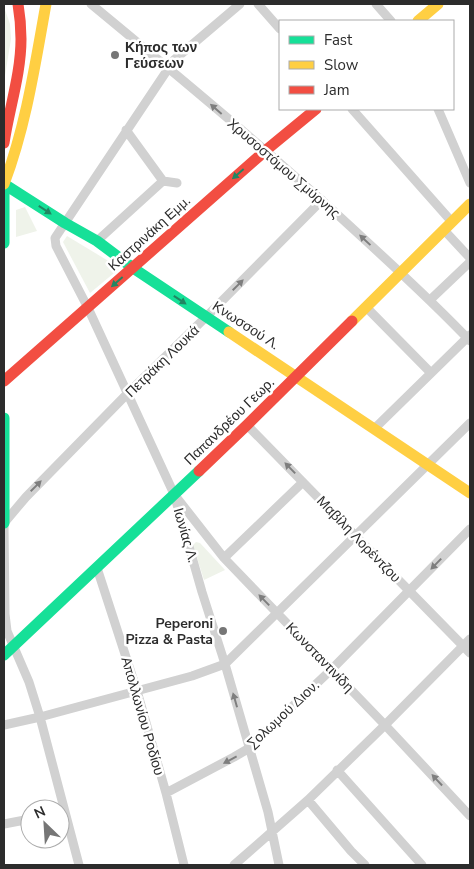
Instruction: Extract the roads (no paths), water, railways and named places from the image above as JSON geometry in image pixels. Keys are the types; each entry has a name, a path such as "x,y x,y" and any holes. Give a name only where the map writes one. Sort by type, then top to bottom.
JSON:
{"street":[{"path":"4,143 21,52 22,28 18,4"},
{"path":"4,243 4,183 14,156 29,100 46,4"},
{"name":"Χρυσοστόμου Σμύρνης","path":"91,4 168,67 322,200 469,338"},
{"path":"65,223 168,67 177,56 240,4"},
{"path":"258,4 279,28"},
{"path":"376,4 390,20"},
{"path":"419,20 438,4"},
{"name":"Καστρινάκη Εμμ.","path":"4,381 265,151 315,110"},
{"path":"353,110 448,226 470,258"},
{"path":"438,110 470,183"},
{"path":"126,130 163,181 177,184"},
{"path":"97,241 163,181"},
{"name":"Κνωσσού Λ.","path":"4,183 65,223 97,241 133,268 470,493"},
{"name":"Πετράκη Λουκά","path":"4,523 26,496 322,200"},
{"name":"Παπανδρέου Γεωρ.","path":"4,655 247,425 470,204"},
{"name":"Ιωνίας Λ.","path":"65,223 55,238 59,253 88,308 174,494 249,747 273,831 280,865"},
{"path":"430,300 470,262"},
{"path":"366,307 431,373"},
{"path":"374,429 469,338"},
{"path":"4,418 5,614 7,631 29,682 40,717 59,799"},
{"path":"4,725 192,676 224,664 470,424"},
{"name":"Μαβίλη Λορέντζου","path":"247,425 470,653"},
{"path":"224,558 303,482"},
{"name":"Κωνσταντινίδη","path":"174,494 224,558 332,669 470,816"},
{"name":"Σολωμού Διον.","path":"166,793 249,747 332,669 470,529"},
{"name":"Απολλωνίου Ροδίου","path":"96,568 137,691 184,865"},
{"path":"234,865 308,800 470,639"},
{"path":"338,770 422,865"},
{"path":"308,800 362,862 352,865"},
{"path":"4,824 20,820"},
{"path":"70,838 78,865"}],"place":[{"name":"Κήπος των Γεύσεων","path":"115,55"},
{"name":"Peperoni Pizza & Pasta","path":"223,631"}]}
